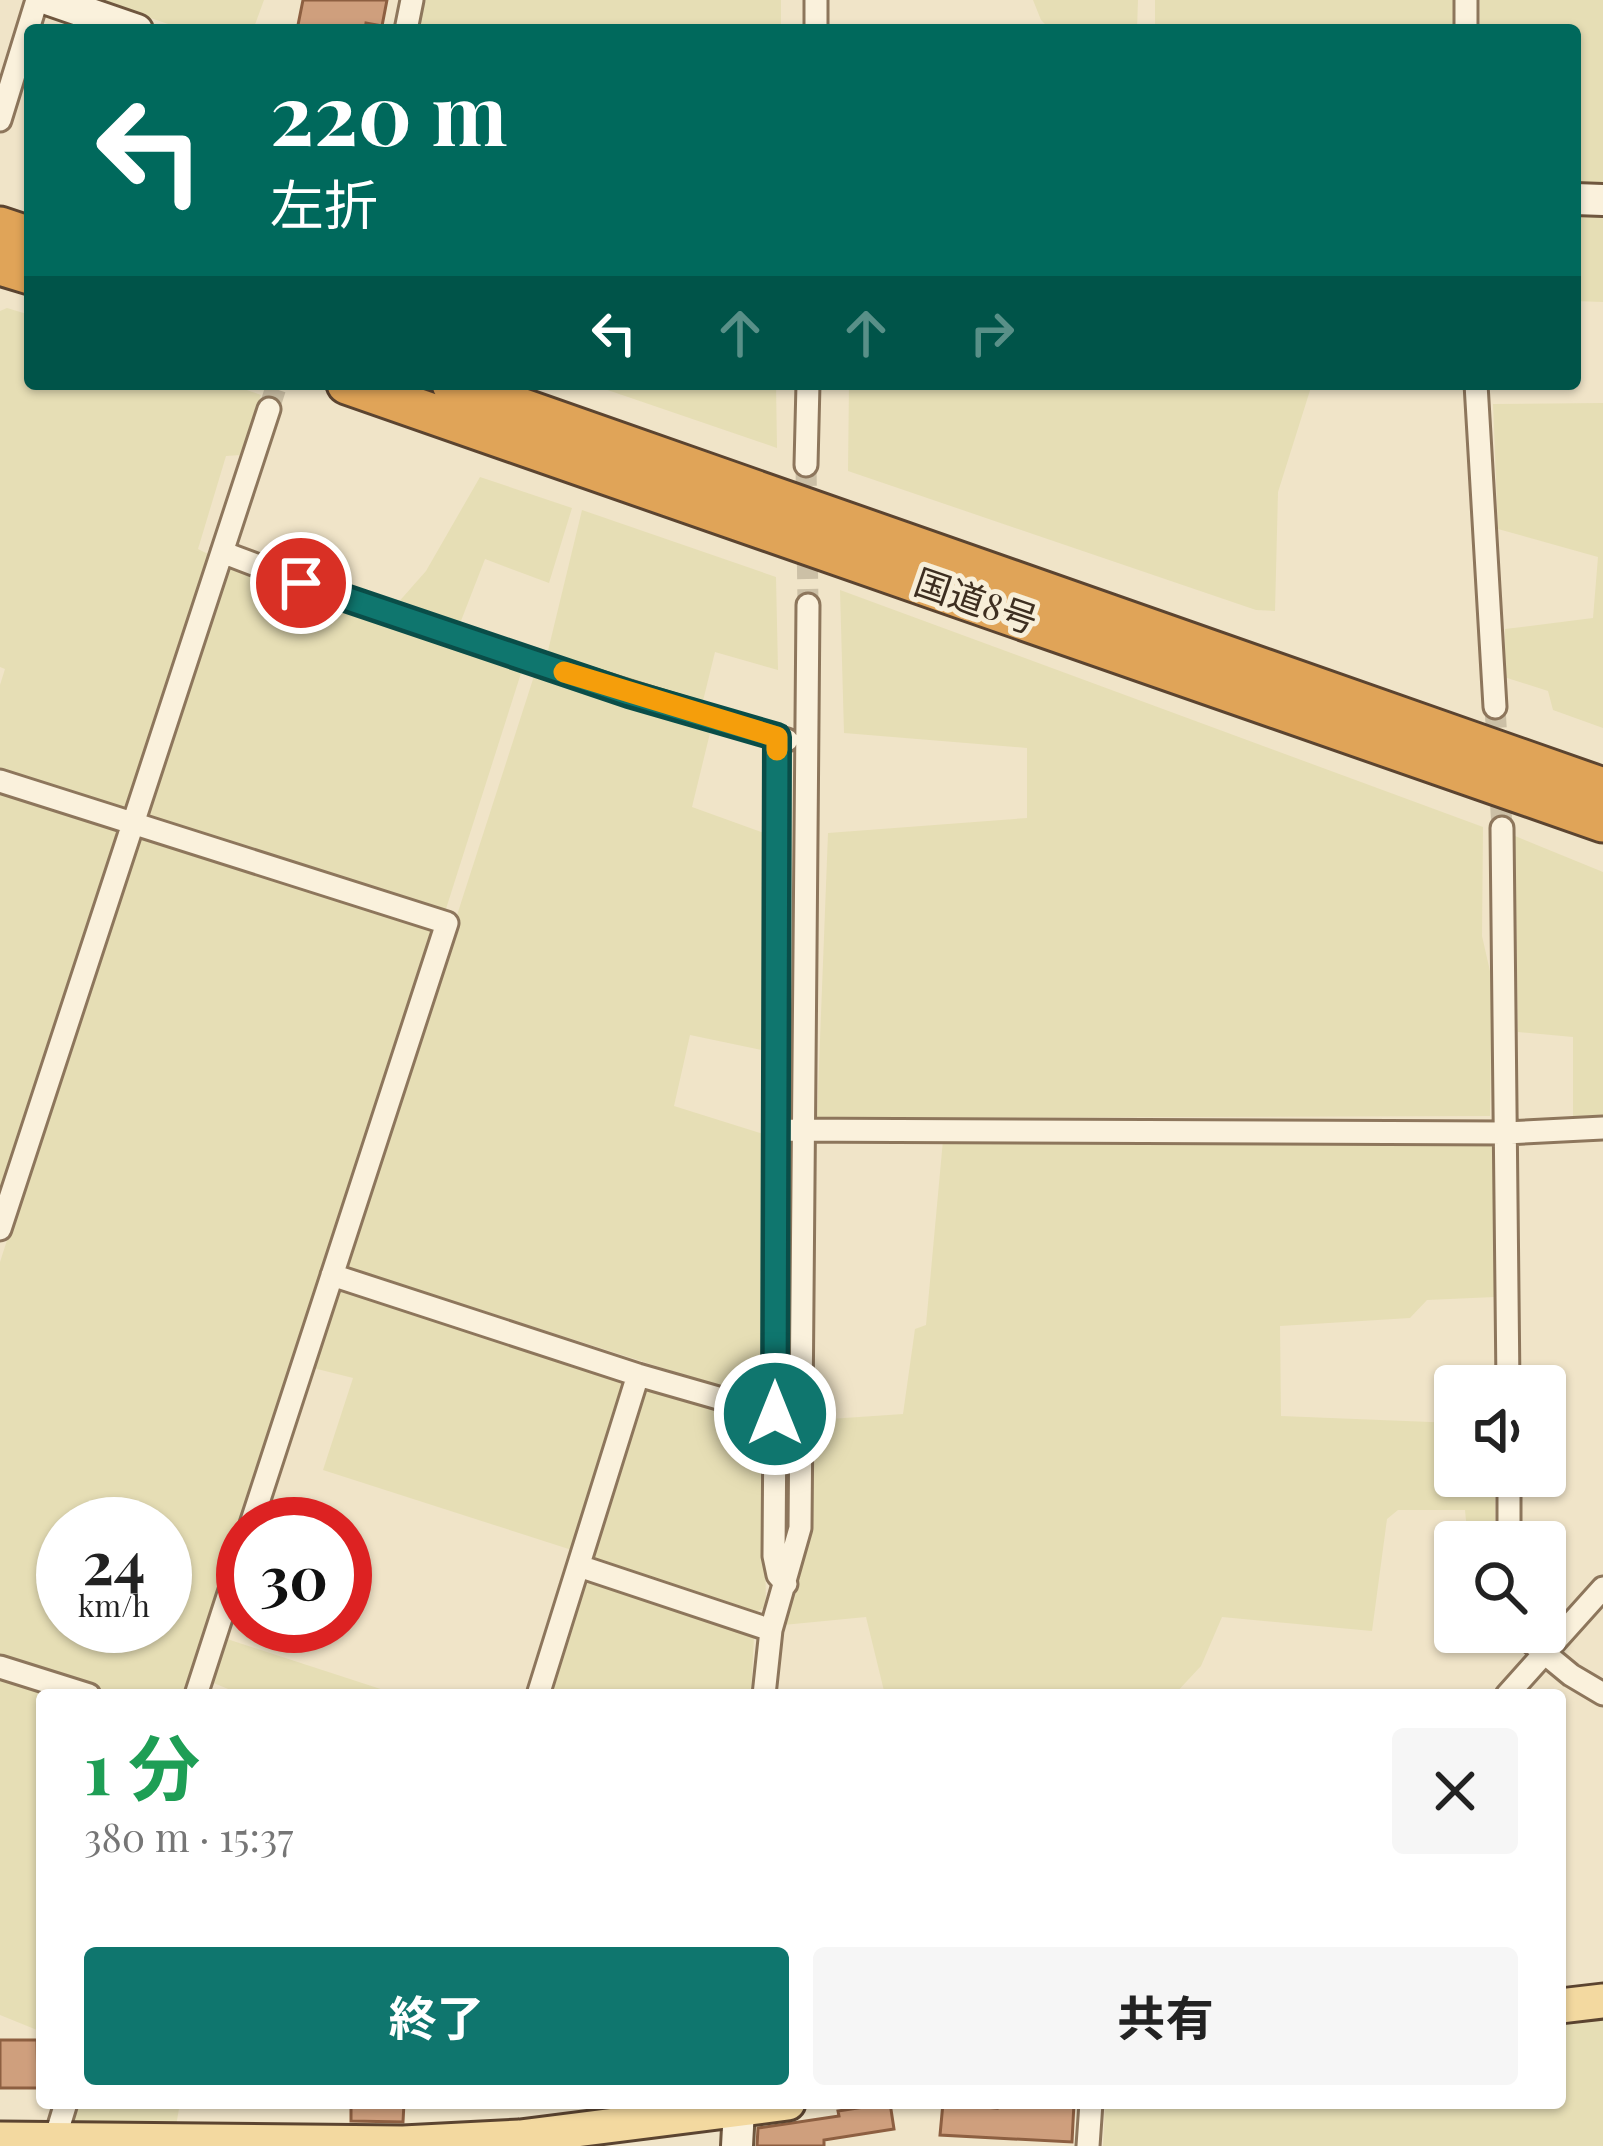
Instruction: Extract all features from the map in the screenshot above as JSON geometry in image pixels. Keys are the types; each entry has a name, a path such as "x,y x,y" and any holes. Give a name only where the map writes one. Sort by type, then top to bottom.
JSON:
{"highway":[{"name":"国道8号","path":"364,390 1603,822"},
{"name":"国道8号","path":"469,390 1603,788"}],"main road":[{"path":"1566,2005 1603,2001"},
{"path":"0,2140 403,2144 520,2137 718,2109"}],"street":[{"path":"50,0 120,24"},
{"path":"0,120 24,42"},
{"path":"806,465 808,390"},
{"path":"1476,390 1495,707"},
{"path":"0,1229 269,409"},
{"path":"222,552 385,613 805,746"},
{"path":"765,1689 771,1630 786,1584 801,1504 808,605"},
{"path":"777,737 774,1556 778,1575 786,1584"},
{"path":"0,781 447,923 260,1497"},
{"path":"1502,827 1508,1365"},
{"path":"777,1130 1507,1133 1603,1128"},
{"path":"332,1275 638,1375 775,1414"},
{"path":"540,1689 638,1375"},
{"path":"579,1566 771,1630"},
{"path":"1513,1689 1603,1588"},
{"path":"198,1689 216,1633"},
{"path":"1544,1655 1603,1694"},
{"path":"0,1666 71,1689"},
{"path":"55,2139 64,2109"},
{"path":"737,2146 739,2109"},
{"path":"1088,2146 1091,2109"}],"shaded area":[{"path":"97,0 264,0 255,24 168,24"},
{"path":"415,0 781,0 781,24 408,24"},
{"path":"1033,0 1138,0 1137,24 1045,24"},
{"path":"1155,0 1459,0 1458,24 1155,24"},
{"path":"1480,0 1603,0 1603,186 1581,186 1581,24 1480,24"},
{"path":"1581,212 1603,212 1603,302 1581,301"},
{"path":"7,308 24,313 24,390 247,390 261,395 240,455 226,456 198,549 212,556 125,811 0,771 0,685 5,669 0,667 0,311"},
{"path":"608,390 776,390 777,448"},
{"path":"849,390 1310,390 1278,492 1275,611 1256,610 848,471"},
{"path":"1603,403 1603,728 1553,710 1548,691 1504,677 1505,629 1593,618 1598,557 1498,529 1493,404"},
{"path":"480,477 572,508 549,583 485,559 459,626 396,605 426,571"},
{"path":"582,510 776,577 778,670 715,652 701,709 546,659"},
{"path":"228,563 522,670 445,912 143,818"},
{"path":"840,590 1483,827 1482,936 1492,980 1490,1116 817,1118 828,833 1027,818 1027,748 844,733"},
{"path":"535,673 710,733 692,807 764,833 766,1051 690,1035 674,1106 766,1135 762,1394 750,1396 344,1266"},
{"path":"0,794 119,831 0,1199"},
{"path":"138,834 433,929 251,1497 216,1497 216,1607 190,1689 99,1689 0,1658 0,1262"},
{"path":"1515,836 1603,872 1603,1115 1573,1116 1573,1037 1518,1032"},
{"path":"943,1140 1493,1145 1495,1297 1427,1300 1410,1318 1280,1326 1281,1416 1434,1422 1434,1497 1495,1497 1495,1521 1466,1521 1465,1510 1398,1510 1387,1519 1372,1631 1222,1617 1201,1666 1180,1689 884,1689 866,1617 783,1625 810,1525 815,1420 903,1414 915,1329 926,1325"},
{"path":"338,1282 628,1380 575,1551 323,1470 353,1378 309,1367"},
{"path":"646,1386 763,1417 766,1607 751,1614 591,1557"},
{"path":"583,1579 754,1636 751,1689 549,1689"},
{"path":"220,1653 270,1653 381,1689 228,1689 211,1682"},
{"path":"0,1675 43,1689 36,1689 36,2030 0,2015"},
{"path":"1603,2017 1603,2146 1103,2146 1105,2109 1566,2109 1566,2021"},
{"path":"72,2109 179,2109 176,2126 68,2125"}],"building":[{"path":"303,0 387,0 382,24 298,24"},
{"path":"0,2040 36,2040 36,2088 0,2088"},
{"path":"351,2109 404,2109 403,2122 351,2121"},
{"path":"891,2109 894,2129 824,2140 824,2146 757,2146 758,2128 839,2116 838,2111"},
{"path":"942,2109 1074,2109 1072,2142 940,2135"}],"tunnel":[{"path":"269,409 275,390"},
{"path":"806,465 808,605"},
{"path":"1495,707 1502,828"}],"slow traffic":[{"path":"564,672 777,737 777,750"}],"route":[{"path":"301,583 629,694 777,737 775,1414"}]}
